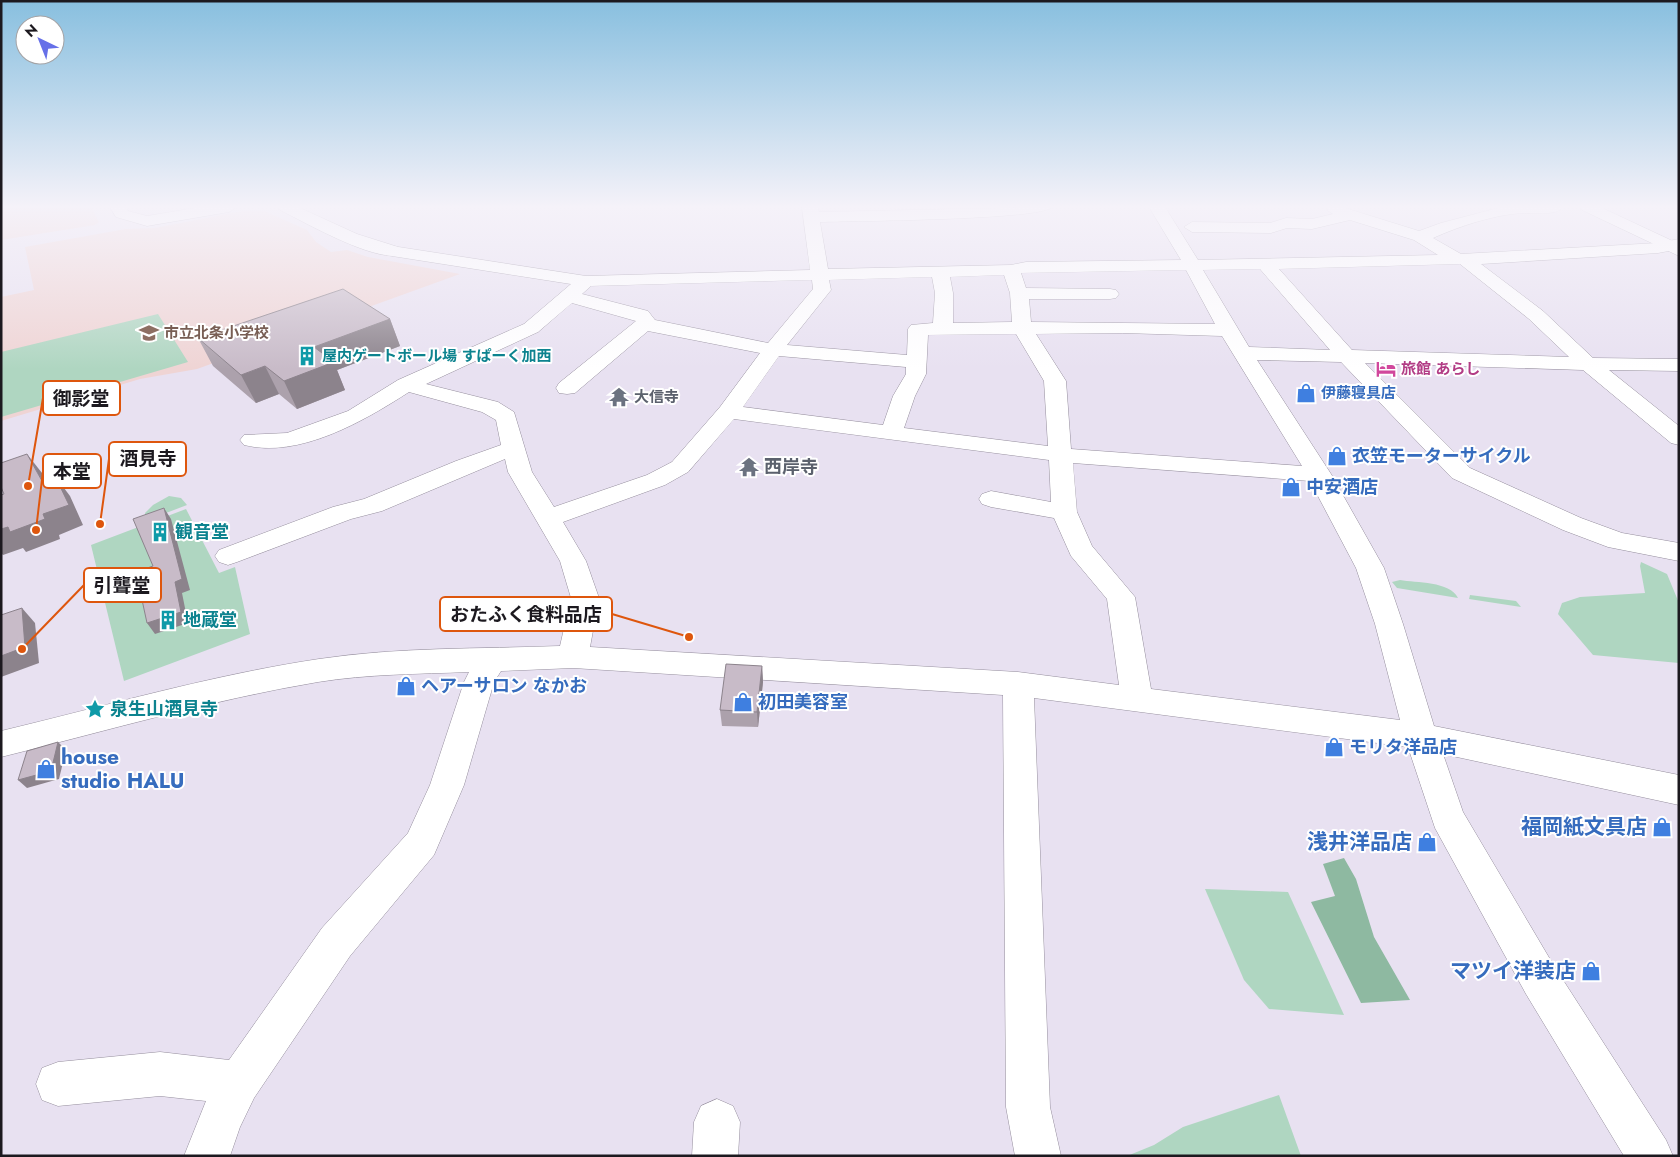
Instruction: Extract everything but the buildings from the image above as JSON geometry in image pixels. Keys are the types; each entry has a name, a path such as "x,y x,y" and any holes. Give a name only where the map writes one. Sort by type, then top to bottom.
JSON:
{"street":[{"path":"457,261 586,281 1011,270 1026,267 1394,261"},
{"path":"546,519 656,480 680,467 728,412 773,350 822,290 817,261"},
{"path":"1190,261 1235,342 1319,474 1370,568 1389,624 1421,736 1447,817 1540,980 1650,1156"},
{"path":"1463,261 1536,315 1588,364 1669,423 1679,438"},
{"path":"1263,262 1347,357 1461,473 1572,524 1617,540 1679,552"},
{"path":"1011,270 1018,293 1022,327 1056,381 1064,512 1080,550 1121,597 1137,699"},
{"path":"940,272 944,293 944,327"},
{"path":"252,440 289,440 356,416 406,385 531,328 586,281"},
{"path":"1018,293 1104,294 1103,305 1116,312 1123,327"},
{"path":"567,388 622,340 644,324 646,320 641,315 568,296"},
{"path":"644,324 773,350 918,362"},
{"path":"892,431 904,396 916,374 918,328 1123,327 1347,357 1588,364 1679,364"},
{"path":"406,385 490,408 506,417 520,472 572,561 585,598 573,657"},
{"path":"728,412 892,431 1061,455 1319,474"},
{"path":"228,556 342,513 373,505 464,466 514,448"},
{"path":"991,499 1064,512"},
{"path":"1,744 256,682 320,670 396,663 573,657 1018,684 1421,736 1679,790"},
{"path":"207,1156 221,1118 239,1082 336,942 421,844 447,785 479,682 492,660"},
{"path":"1018,684 1028,1107 1038,1156"},
{"path":"58,1084 160,1074 239,1082"}],"shaded area":[{"name":"市立北条小学校","path":"28,261 390,261 460,274 197,369 140,379 1,421 1,297 34,290"}],"green space":[{"path":"158,314 188,362 1,417 1,352"},
{"path":"169,496 181,498 187,505 145,521 145,513 153,505"},
{"path":"186,509 219,573 235,567 250,634 124,681 91,545"},
{"path":"1641,562 1667,574 1679,603 1679,663 1593,655 1558,614 1562,603 1580,597 1645,593 1640,566"},
{"path":"1400,580 1448,588 1458,598 1397,588 1392,582"},
{"path":"1470,595 1516,601 1521,607 1469,599"},
{"path":"1344,858 1356,879 1374,937 1410,1000 1361,1003 1311,902 1335,896 1323,864"},
{"path":"1205,889 1288,892 1344,1015 1269,1009 1244,980"},
{"path":"1279,1095 1301,1156 1127,1156 1154,1145 1183,1127"}],"place":[{"name":"市立北条小学校","path":"149,333"},
{"name":"屋内ゲートボール場 すぱーく加西","path":"307,356"},
{"name":"旅館 あらし","path":"1386,369"},
{"name":"伊藤寝具店","path":"1306,393"},
{"name":"大信寺","path":"619,397"},
{"name":"衣笠モーターサイクル","path":"1337,456"},
{"name":"西岸寺","path":"749,467"},
{"name":"御影堂","path":"28,486"},
{"name":"中安酒店","path":"1291,487"},
{"name":"酒見寺","path":"100,524"},
{"name":"本堂","path":"36,530"},
{"name":"観音堂","path":"160,532"},
{"name":"地蔵堂","path":"168,620"},
{"name":"おたふく食料品店","path":"689,637"},
{"name":"引聾堂","path":"22,649"},
{"name":"ヘアーサロン なかお","path":"406,686"},
{"name":"初田美容室","path":"743,702"},
{"name":"泉生山酒見寺","path":"95,709"},
{"name":"モリタ洋品店","path":"1334,747"},
{"name":"house studio HALU","path":"46,769"},
{"name":"福岡紙文具店","path":"1662,827"},
{"name":"浅井洋品店","path":"1427,842"},
{"name":"マツイ洋装店","path":"1591,971"}]}
